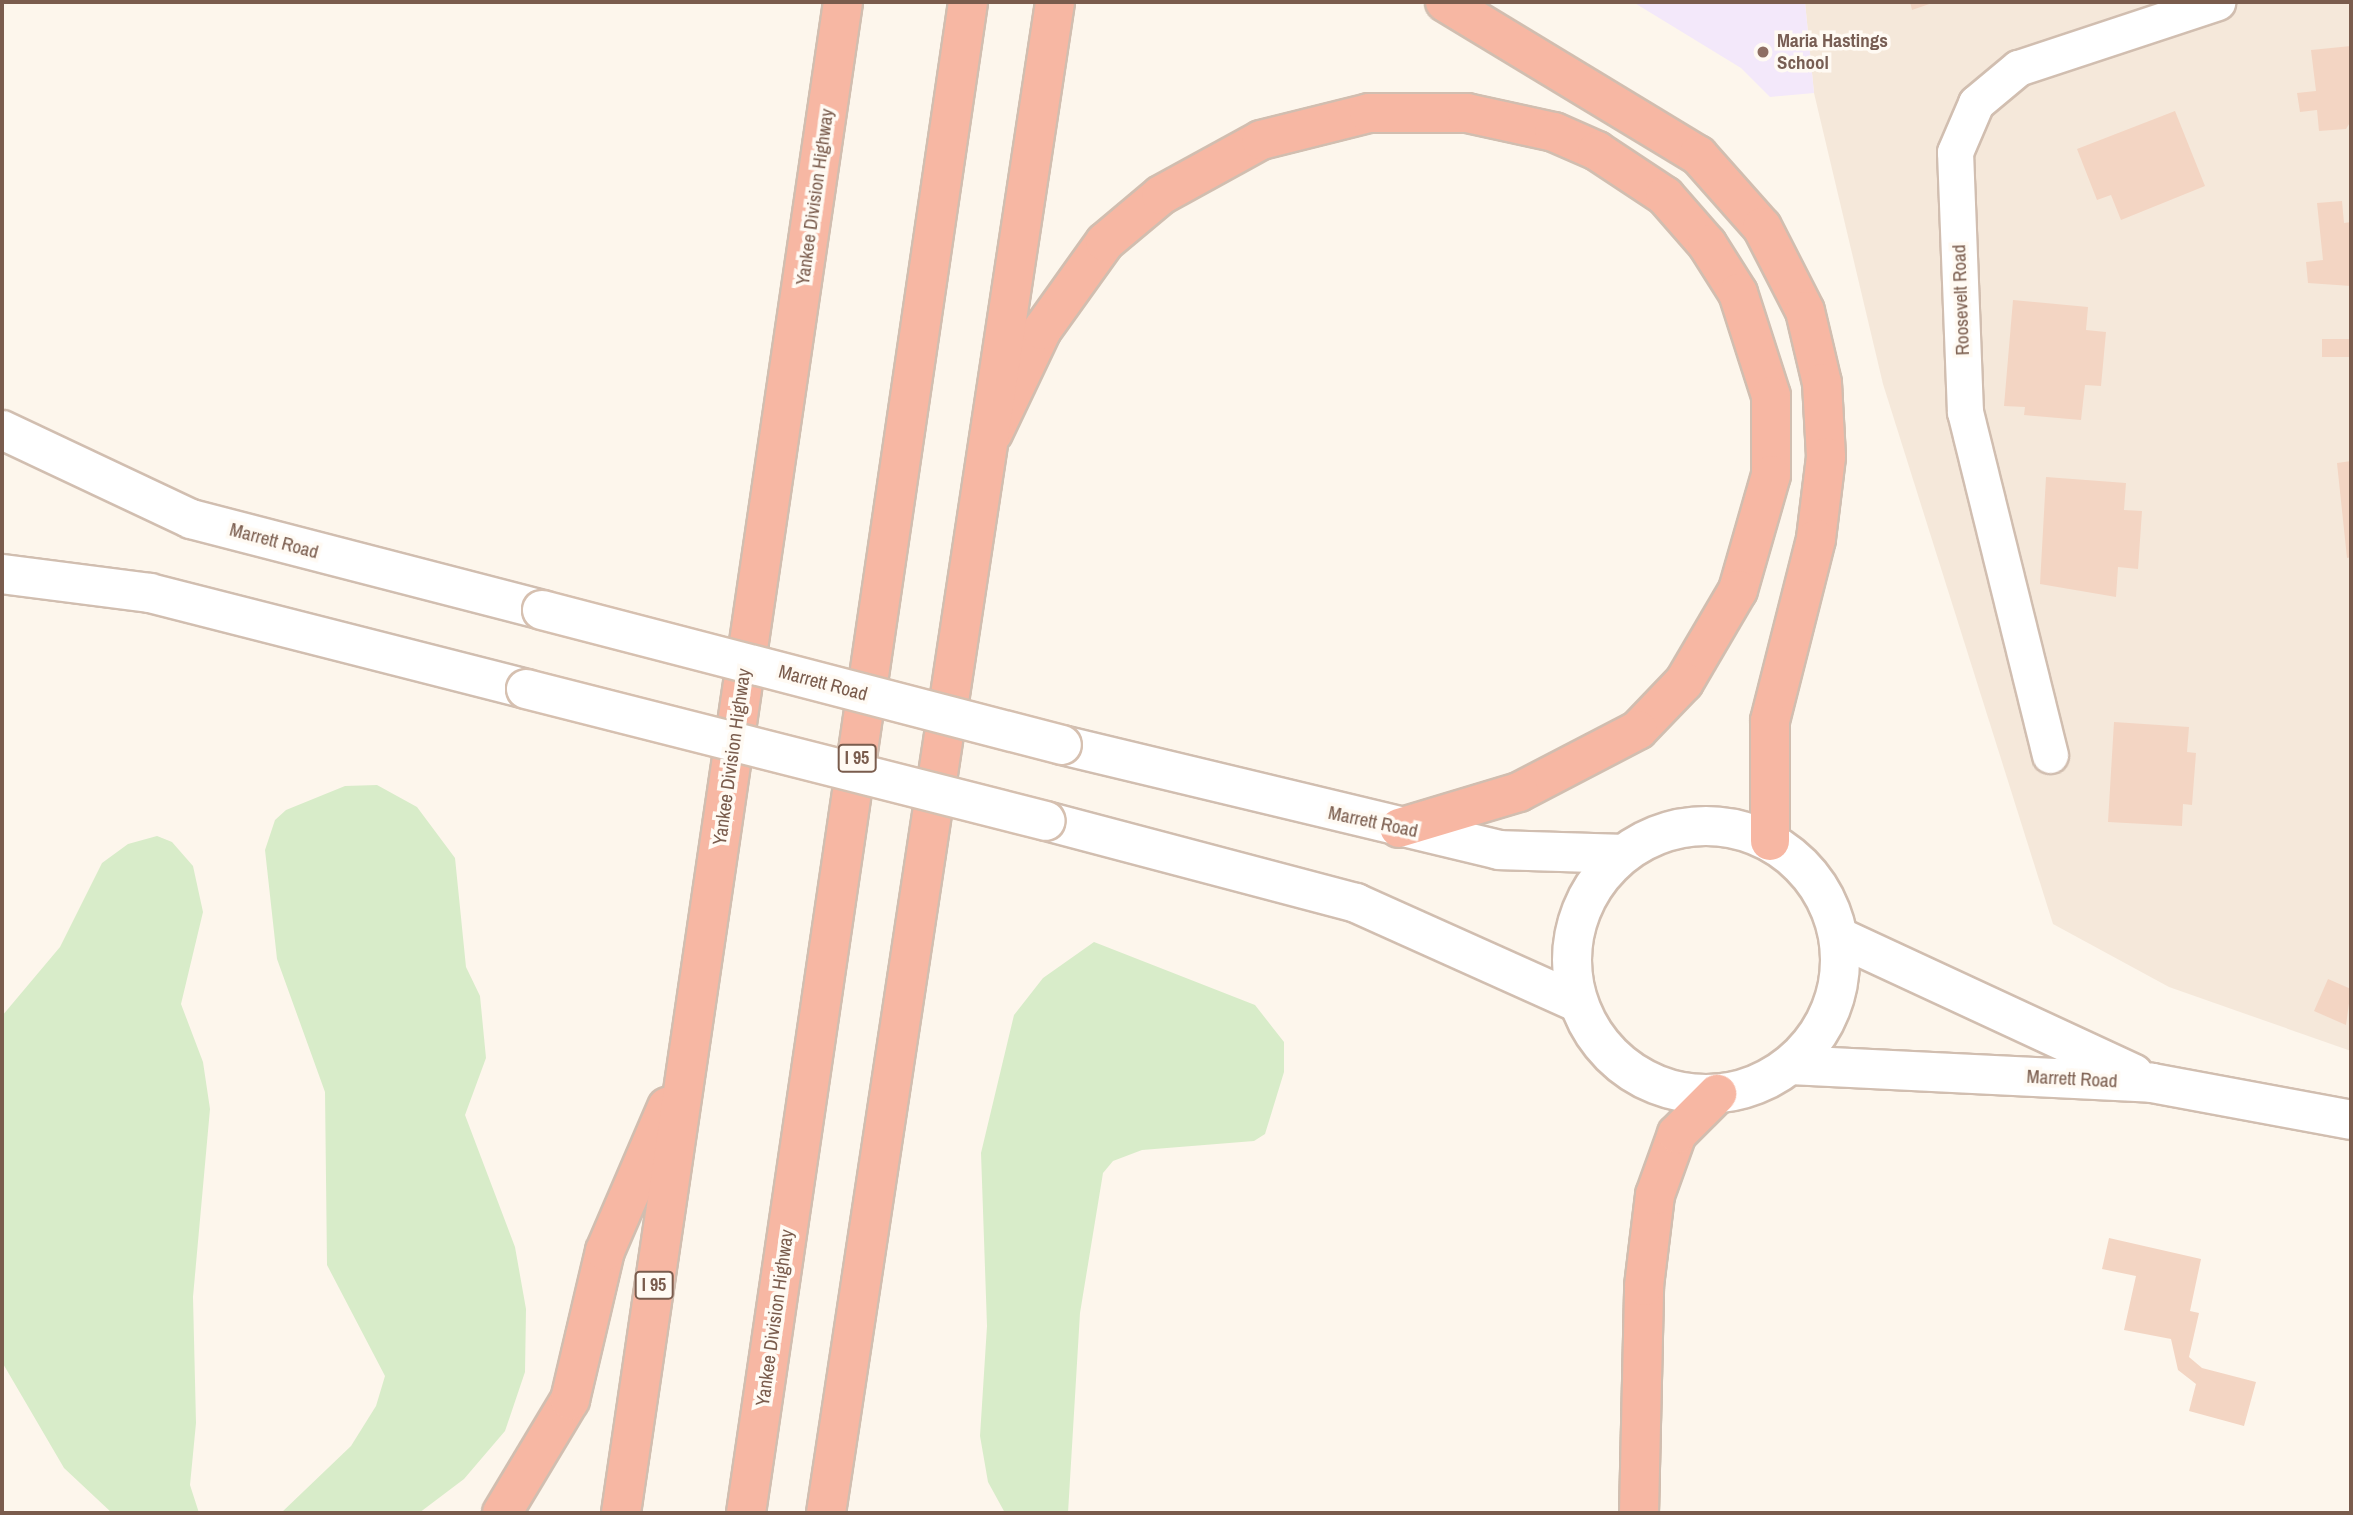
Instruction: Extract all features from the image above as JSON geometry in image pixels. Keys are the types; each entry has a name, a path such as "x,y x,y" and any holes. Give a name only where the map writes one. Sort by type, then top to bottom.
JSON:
{"highway":[{"name":"Yankee Division Highway","path":"621,1513 844,2"},
{"name":"Yankee Division Highway","path":"746,1513 968,2"},
{"path":"827,1513 993,433 1055,2"},
{"path":"1445,2 1698,155 1762,227 1805,311 1822,383 1826,457 1816,539 1772,709 1770,841"},
{"path":"993,433 1042,330 1105,242 1161,195 1261,140 1369,113 1467,113 1554,132 1597,151 1665,196 1707,244 1738,293 1771,396 1771,475 1738,590 1684,682 1630,736 1519,792 1399,828"},
{"path":"502,1513 570,1400 605,1251 688,1057"},
{"path":"1639,1513 1644,1286 1655,1195 1677,1134 1717,1094"}],"main road":[{"name":"Marrett Road","path":"2,430 191,519 1062,745 1399,828 1499,850 1623,855"},
{"path":"2,574 150,593 1046,821 1356,903 1578,1003"},
{"path":"1695,826 1746,831 1770,841 1823,892 1839,937 1832,1008 1790,1065 1743,1090 1690,1094 1640,1078 1599,1043 1578,1003 1571,969 1578,916 1604,872 1623,855 1669,831 1695,826"},
{"path":"1839,937 2152,1083"},
{"name":"Marrett Road","path":"1790,1065 2152,1083 2351,1120"}],"street":[{"name":"Roosevelt Road","path":"2050,755 1965,412 1955,152 1976,103 2018,68 2217,2"}],"shaded area":[{"name":"Maria Hastings School","path":"1633,2 1805,2 1814,93 1770,97 1741,68"},
{"path":"1805,2 2351,2 2351,1051 2169,987 2053,924 1883,384 1814,93"}],"green space":[{"path":"377,785 417,807 455,858 466,967 480,996 486,1058 465,1115 515,1247 526,1309 525,1372 505,1431 464,1479 419,1513 281,1513 351,1446 376,1406 385,1376 327,1265 325,1092 277,959 265,850 275,820 286,810 345,786"},
{"path":"157,836 172,842 193,866 203,912 181,1004 203,1062 210,1109 193,1297 196,1423 190,1485 199,1513 112,1513 64,1468 2,1362 2,1016 60,947 102,863 128,844"},
{"path":"1094,942 1255,1005 1284,1042 1284,1072 1265,1134 1254,1141 1142,1150 1113,1161 1103,1173 1080,1313 1068,1513 1005,1513 988,1482 980,1436 987,1326 981,1153 1014,1015 1043,978"}],"building":[{"path":"1910,2 1935,2 1912,10"},
{"path":"2351,46 2351,121 2346,129 2319,131 2317,110 2300,112 2297,93 2316,91 2311,50"},
{"path":"2175,111 2205,186 2121,220 2111,195 2097,200 2077,149"},
{"path":"2342,201 2344,223 2351,222 2351,286 2308,283 2306,262 2323,260 2317,203"},
{"path":"2013,300 2088,307 2086,330 2106,332 2101,386 2085,385 2081,420 2024,415 2025,407 2004,406"},
{"path":"2322,339 2351,339 2351,357 2322,357"},
{"path":"2351,461 2351,557 2347,558 2337,463"},
{"path":"2046,477 2126,483 2124,510 2142,511 2138,569 2118,567 2116,597 2040,584"},
{"path":"2114,722 2189,727 2187,752 2196,753 2192,805 2183,804 2182,826 2108,822"},
{"path":"2328,979 2351,989 2346,1025 2314,1011"},
{"path":"2109,1238 2201,1259 2190,1311 2199,1313 2189,1357 2202,1368 2256,1382 2244,1426 2189,1411 2196,1384 2178,1370 2171,1339 2124,1330 2136,1276 2102,1269"}],"place":[{"name":"Maria Hastings School","path":"1763,52"}]}
